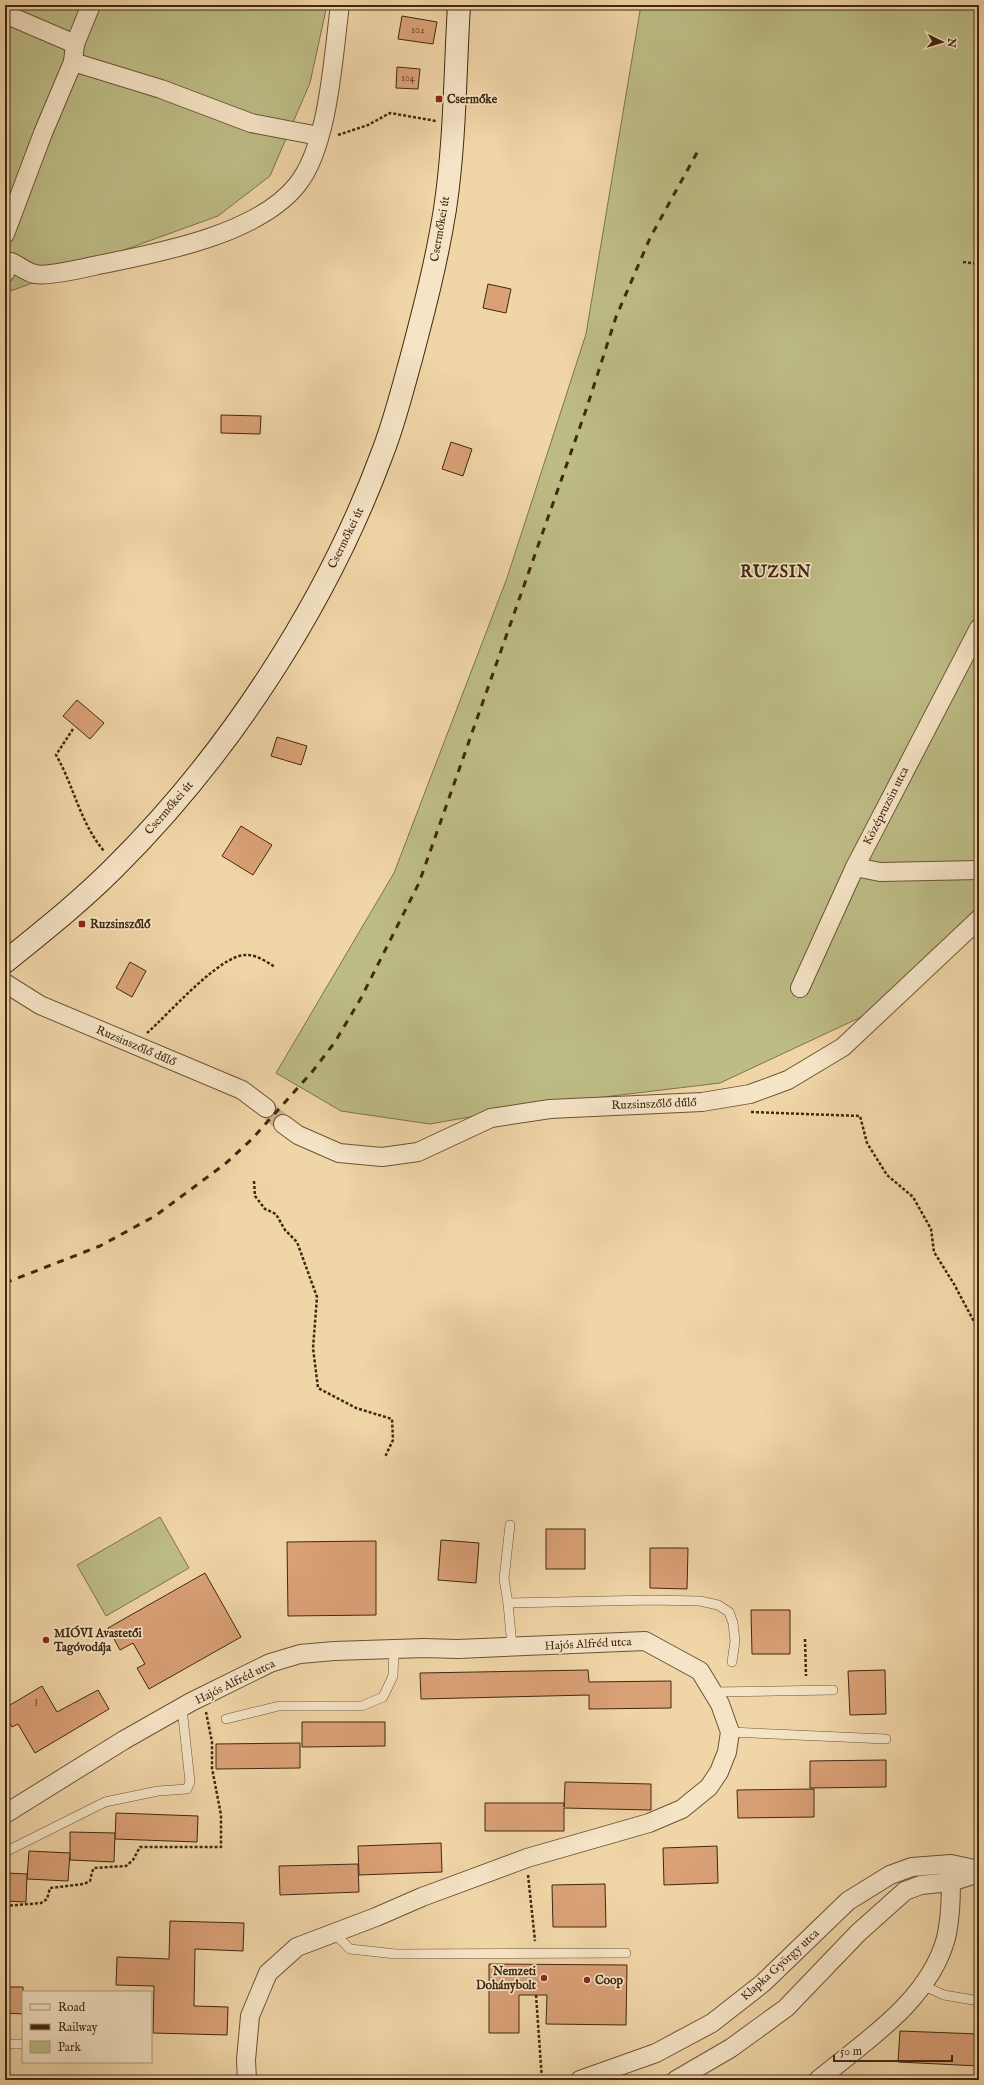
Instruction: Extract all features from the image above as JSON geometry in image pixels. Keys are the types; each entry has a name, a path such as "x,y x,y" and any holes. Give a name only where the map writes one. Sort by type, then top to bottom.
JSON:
{"main road":[{"name":"Csermőkei út","path":"5,962 77,902 116,866 152,828 208,761 276,666 319,594 356,518 383,453 428,297 445,207 452,124 459,5"}],"street":[{"path":"5,234 42,133 73,62 75,44 91,5"},
{"path":"7,262 35,274 71,271 203,241 246,222 279,203 297,185 314,156 324,118 340,5"},
{"path":"5,14 75,44"},
{"path":"73,62 161,89 251,123 319,136"},
{"name":"Középruzsin utca","path":"800,988 855,867 979,628"},
{"path":"855,867 880,872 979,870"},
{"name":"Ruzsinszőlő dűlő","path":"283,1124 298,1135 339,1153 382,1157 418,1152 491,1118 550,1108 702,1102 750,1094 788,1080 843,1047 979,919"},
{"name":"Ruzsinszőlő dűlő","path":"5,983 40,1005 242,1090 266,1108"},
{"name":"Hajós Alfréd utca","path":"5,1814 124,1740 182,1708 270,1663 300,1654 334,1651 644,1641 700,1671 711,1692 720,1704 730,1732 727,1752 719,1772 709,1787 682,1809 649,1823 526,1858 297,1947 268,1973 250,2016 246,2060 247,2080"},
{"name":"Klapka György utca","path":"580,2080 656,2052 712,2023 764,1983 848,1901 890,1875 912,1867 951,1873 979,1873"},
{"name":"Klapka György utca","path":"676,2080 731,2048 786,2008 858,1933 905,1891 951,1873 979,1870"},
{"path":"818,2080 904,2008 922,1985 945,1938 949,1915 951,1873"}],"lane":[{"path":"510,1525 504,1579 512,1646"},
{"path":"508,1603 652,1600 700,1601 718,1605 729,1612 733,1623 735,1641 732,1662"},
{"path":"226,1719 279,1706 362,1706 383,1697 393,1676 394,1650"},
{"path":"711,1692 833,1690"},
{"path":"5,1852 105,1802 158,1791 187,1789 190,1782 182,1708"},
{"path":"730,1732 886,1739"},
{"path":"336,1931 338,1937 350,1949 396,1954 537,1955 626,1953"},
{"path":"922,1985 944,1995 979,2001"},
{"path":"5,2044 22,2044"}],"path":[{"path":"319,136 334,136 368,125 390,113 452,124"},
{"path":"963,262 979,264"},
{"path":"73,729 56,755 66,773 79,810 95,840 116,866"},
{"path":"133,1045 226,960 247,954 264,960 275,967"},
{"path":"750,1112 860,1116 867,1143 887,1175 913,1197 930,1229 934,1252 954,1284 979,1331"},
{"path":"254,1181 255,1196 265,1209 276,1214 285,1230 297,1242 317,1297 313,1348 318,1388 356,1408 392,1419 393,1440 385,1457"},
{"path":"805,1639 806,1676"},
{"path":"5,1906 41,1903 47,1899 50,1888 84,1884 90,1881 94,1868 126,1866 132,1860 140,1847 220,1847 221,1815 212,1768 212,1742 205,1708"},
{"path":"526,1858 537,1955"},
{"path":"536,1995 542,2080"}],"green space":[{"path":"5,5 327,5 310,83 270,176 218,216 5,293"},
{"path":"641,5 979,5 979,912 889,1004 720,1083 537,1105 430,1124 341,1111 276,1073 394,873 507,578 586,334"},
{"path":"160,1517 189,1568 106,1616 77,1565"}],"building":[{"path":"402,16 437,22 433,44 398,39"},
{"path":"397,67 420,69 418,89 396,88"},
{"path":"488,284 511,289 506,313 483,308"},
{"path":"221,415 261,416 260,434 221,433"},
{"path":"451,442 472,449 463,476 442,469"},
{"path":"77,700 104,723 90,739 63,716"},
{"path":"277,737 307,746 301,765 271,756"},
{"path":"241,826 272,845 253,875 222,856"},
{"path":"130,962 146,971 132,997 116,988"},
{"path":"546,1529 585,1529 585,1569 546,1569"},
{"path":"441,1540 479,1543 476,1583 438,1580"},
{"path":"376,1541 376,1615 288,1616 287,1542"},
{"path":"650,1548 688,1548 687,1589 650,1588"},
{"path":"205,1573 241,1637 149,1689 137,1668 145,1664 133,1643 120,1650 108,1628"},
{"path":"751,1610 790,1610 790,1654 752,1654"},
{"path":"588,1670 589,1682 671,1681 671,1708 589,1709 589,1695 421,1699 420,1673"},
{"path":"885,1670 886,1714 850,1715 848,1671"},
{"path":"42,1686 57,1712 98,1690 109,1709 35,1753 18,1724 12,1727 5,1715 5,1708"},
{"path":"302,1722 385,1722 385,1746 302,1747"},
{"path":"300,1743 300,1768 216,1769 216,1744"},
{"path":"886,1760 886,1787 810,1788 810,1761"},
{"path":"565,1782 651,1784 651,1810 564,1808 564,1831 485,1831 485,1803 564,1803 564,1807"},
{"path":"814,1789 814,1817 738,1818 737,1790"},
{"path":"116,1813 198,1816 197,1842 115,1839"},
{"path":"70,1832 115,1833 114,1862 70,1860"},
{"path":"441,1843 442,1872 359,1875 358,1846"},
{"path":"717,1846 718,1883 664,1885 663,1848"},
{"path":"29,1851 70,1853 68,1881 27,1879"},
{"path":"358,1864 359,1892 280,1895 279,1866"},
{"path":"5,1873 27,1874 26,1902 5,1901"},
{"path":"605,1884 606,1927 553,1927 552,1885"},
{"path":"170,1921 244,1923 243,1951 195,1949 194,2006 228,2007 227,2035 153,2033 154,1986 116,1985 117,1957 169,1959"},
{"name":"Coop","path":"489,1964 627,1965 626,2025 546,2024 547,1995 519,1995 519,2033 489,2033"},
{"path":"5,1987 23,1987 22,2014 5,2013"},
{"path":"900,2031 979,2034 979,2066 898,2062"}],"tunnel":[{"path":"266,1108 283,1124"}],"railway":[{"path":"5,1283 100,1246 155,1216 225,1164 252,1139 312,1072 335,1042 361,998 419,883 587,407 616,317 650,238 699,149"}],"place":[{"name":"Csermőke","path":"439,99"},
{"name":"Ruzsinszőlő","path":"82,924"},
{"name":"MIÓVI Avastetői Tagóvodája","path":"46,1640"},
{"name":"Nemzeti Dohánybolt","path":"544,1978"},
{"name":"Coop","path":"587,1980"}],"district":[{"name":"RUZSIN","path":"776,573"}]}
